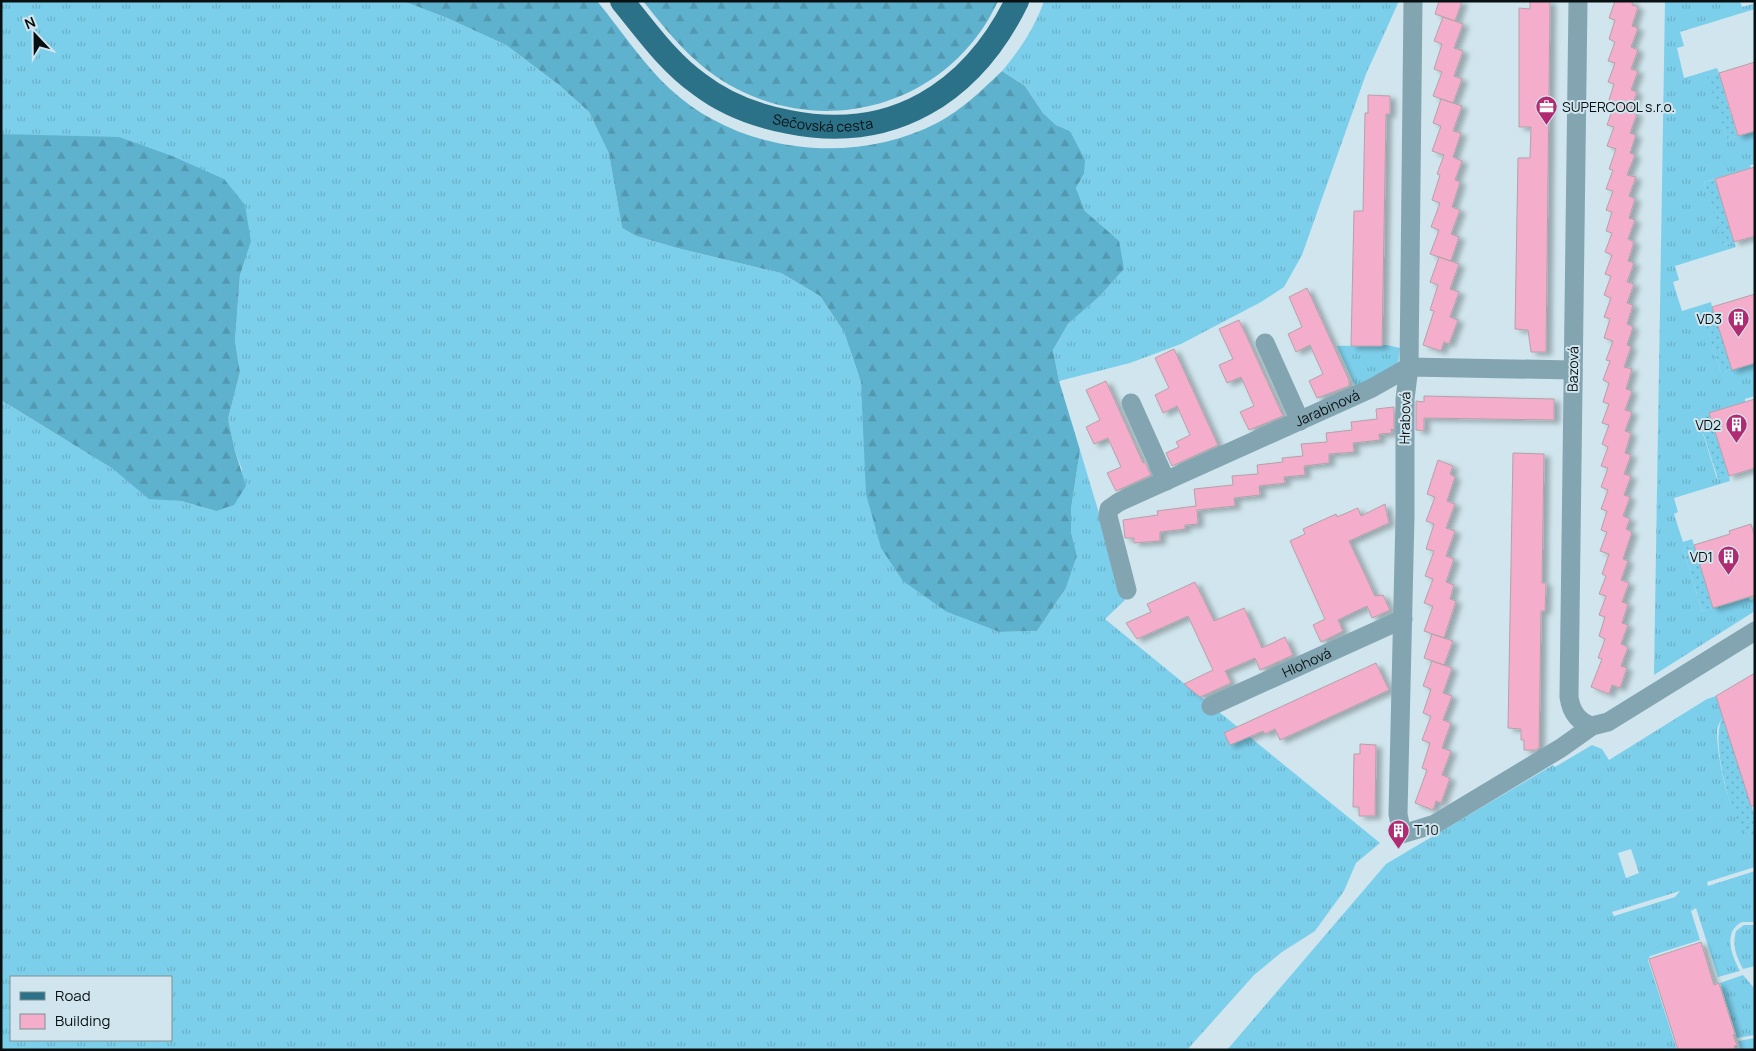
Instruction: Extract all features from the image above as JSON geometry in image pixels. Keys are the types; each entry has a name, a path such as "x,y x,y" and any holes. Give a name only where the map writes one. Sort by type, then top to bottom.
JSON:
{"main road":[{"name":"Sečovská cesta","path":"622,1 673,62 699,85 718,96 740,108 775,119 801,124 842,127 872,123 897,116 944,92 959,81 985,55 1017,1"}],"street":[{"name":"Hrabová","path":"1413,1 1409,367 1404,399 1403,619 1398,814 1402,834 1435,824 1561,748 1592,726"},
{"name":"Bazová","path":"1578,1 1568,697 1574,714 1580,721 1592,726"},
{"path":"1265,344 1300,421"},
{"path":"1409,367 1573,370"},
{"name":"Jarabinová","path":"1127,590 1109,526 1109,509 1113,505 1300,421 1389,379 1409,367"},
{"path":"1131,403 1166,481"},
{"name":"Hlohová","path":"1211,706 1403,619"},
{"path":"1592,726 1608,722 1755,631"}],"green space":[{"path":"1,1 403,1 447,18 506,45 559,85 589,112 609,154 622,228 636,236 677,248 781,273 820,296 844,332 861,382 864,421 947,612 999,632 1037,631 1066,588 1077,556 1071,532 1071,509 1080,450 1125,600 1105,619 1380,843 1356,863 1344,891 1315,931 1282,952 1254,975 1187,1050 1,1050 1,400 113,469 149,498 181,501 216,511 242,470 235,451 228,419 240,372 235,341 240,275 251,242 43,137 1,134"},
{"path":"403,1 597,1 641,58 660,79 698,111 730,128 763,140 799,146 835,148 870,145 905,137 937,123 955,112 1002,71 1025,86 1043,113 1056,125 1070,131 1085,160 1084,174 1076,188 1085,211 1119,241 1124,269 1100,296 1068,324 1053,350 1059,381 1080,450 1071,509 1071,532 1077,556 1066,588 1037,631 999,632 947,612 903,581 881,548 866,494 861,382 844,332 820,296 781,273 677,248 636,236 622,228 609,154 589,112 559,85 506,45 447,18"},
{"path":"643,1 998,1 978,36 951,64 921,86 887,101 850,109 812,110 774,104 737,89 709,72 685,50"},
{"path":"1044,1 1399,1 1366,74 1302,255 1284,287 1261,302 1181,344 1130,363 1059,381 1053,350 1068,324 1100,296 1124,269 1100,225 1085,211 1076,188 1084,174 1070,131 1056,125 1043,113 1025,86 1002,71 1026,38"},
{"path":"1665,1 1740,1 1742,7 1753,4 1755,9 1680,32 1684,46 1677,48 1684,78 1717,68 1719,73 1708,76 1727,139 1755,131 1755,164 1750,165 1751,168 1704,182 1724,245 1734,242 1736,247 1675,266 1679,280 1673,282 1682,311 1711,302 1712,307 1702,311 1721,373 1755,363 1755,396 1745,399 1745,402 1698,417 1717,479 1729,476 1730,481 1674,498 1678,512 1674,514 1683,542 1692,539 1694,545 1683,548 1702,611 1749,597 1750,600 1755,599 1755,611 1654,675"},
{"path":"1719,73 1728,93 1725,94 1731,115 1734,114 1737,123 1734,124 1738,136 1727,139 1707,76"},
{"path":"1,134 119,137 172,156 224,179 245,205 251,242 240,275 235,341 240,372 228,419 235,451 246,486 234,505 216,511 181,501 149,499 113,469 1,400"},
{"path":"1715,179 1734,242 1723,245 1704,182"},
{"path":"1712,307 1732,370 1721,373 1701,310"},
{"path":"1387,345 1400,348 1398,364 1356,388 1337,346"},
{"path":"1709,413 1729,476 1718,479 1698,417"},
{"path":"1694,545 1713,608 1702,611 1683,548"},
{"path":"1716,696 1721,710 1722,718 1717,732 1722,774 1732,807 1739,821 1746,832 1755,838 1755,867 1707,882 1708,886 1755,871 1755,922 1742,922 1736,926 1730,938 1732,952 1740,971 1718,977 1696,908 1691,911 1700,940 1650,956 1648,960 1677,1050 1227,1050 1386,864 1553,765 1555,767 1592,745 1602,749 1609,760 1707,699","holes":["1631,849 1639,873 1626,878 1618,853","1680,891 1675,897 1614,916 1612,912"]},
{"path":"1723,717 1755,817 1755,838 1746,833 1740,826 1726,788 1718,739"},
{"path":"1744,925 1755,925 1755,966 1743,969 1734,941 1736,931"},
{"path":"1743,975 1755,989 1755,1035 1737,1038 1720,983"},
{"path":"1755,1038 1755,1050 1741,1050 1738,1041"}],"building":[{"path":"1439,1 1462,1 1455,21 1435,14"},
{"path":"1530,1 1550,1 1546,352 1531,352 1528,330 1515,329 1518,158 1530,158 1531,127 1519,127 1519,8 1530,9"},
{"path":"1615,1 1633,1 1632,5 1638,7 1632,26 1638,28 1631,47 1638,50 1631,69 1638,71 1631,90 1637,92 1630,111 1637,114 1630,133 1636,135 1630,153 1635,155 1627,175 1636,177 1629,196 1635,199 1629,218 1635,220 1628,239 1634,242 1628,261 1634,263 1627,282 1634,284 1627,303 1633,305 1627,324 1633,327 1627,345 1631,347 1624,367 1632,369 1626,389 1632,391 1625,410 1632,412 1625,431 1631,433 1625,453 1631,455 1624,474 1631,476 1624,495 1630,497 1623,516 1630,519 1626,529 1632,532 1623,559 1628,561 1621,580 1629,583 1622,602 1628,604 1622,623 1628,625 1621,644 1628,647 1621,666 1627,668 1620,688 1612,685 1609,694 1591,687 1602,659 1598,658 1605,639 1599,636 1605,617 1599,615 1606,596 1599,594 1606,576 1602,574 1609,554 1600,551 1607,532 1601,530 1607,511 1601,509 1608,490 1601,487 1608,468 1601,466 1608,447 1602,444 1609,425 1602,423 1609,404 1603,402 1609,383 1603,380 1610,361 1606,360 1613,341 1604,338 1610,319 1604,317 1611,298 1604,295 1611,276 1605,274 1612,255 1605,252 1612,233 1606,231 1612,212 1606,210 1613,191 1606,189 1613,170 1609,169 1616,149 1607,146 1614,127 1607,125 1614,105 1608,103 1614,84 1608,82 1615,63 1608,61 1615,42 1609,39 1615,20 1609,18"},
{"path":"1443,17 1463,24 1454,48 1463,51 1454,76 1462,79 1453,103 1433,96 1442,72 1434,69 1442,44 1434,41"},
{"path":"1755,62 1755,131 1738,136 1719,73"},
{"path":"1368,95 1390,96 1390,114 1386,114 1382,346 1351,346 1354,211 1363,211 1365,113 1368,113"},
{"path":"1441,99 1462,106 1453,131 1461,133 1453,157 1462,161 1455,180 1460,182 1452,207 1460,210 1451,234 1459,237 1451,261 1430,254 1439,230 1431,227 1440,203 1432,200 1440,175 1437,174 1444,155 1432,151 1441,126 1433,123"},
{"path":"1755,167 1755,236 1734,242 1715,179"},
{"path":"1439,257 1459,264 1450,289 1459,292 1450,317 1458,320 1449,344 1444,342 1441,351 1423,345 1434,311 1430,310 1438,285 1430,282"},
{"path":"1307,288 1349,380 1349,386 1317,398 1309,381 1323,374 1310,345 1296,352 1288,334 1302,327 1289,297"},
{"name":"VD3","path":"1755,294 1755,363 1732,370 1712,307"},
{"path":"1239,320 1283,416 1249,430 1240,412 1254,406 1241,377 1227,383 1219,365 1233,359 1219,329"},
{"path":"1174,349 1218,445 1172,466 1166,453 1179,447 1176,442 1190,435 1177,406 1163,413 1155,395 1169,388 1155,358"},
{"path":"1106,381 1143,463 1145,462 1151,475 1116,491 1107,473 1121,467 1108,438 1094,444 1086,427 1100,420 1086,390"},
{"path":"1424,396 1554,399 1554,420 1424,418 1424,431 1416,430 1416,401 1424,402"},
{"name":"VD2","path":"1755,399 1755,468 1729,476 1709,413"},
{"path":"1394,407 1394,430 1391,429 1392,433 1379,434 1380,440 1353,443 1354,452 1329,454 1329,463 1304,466 1305,475 1284,477 1285,483 1259,486 1260,495 1234,498 1235,506 1197,510 1198,524 1185,525 1185,529 1160,532 1160,541 1134,543 1134,538 1125,538 1123,520 1158,515 1157,511 1196,506 1194,489 1233,485 1232,476 1258,474 1257,465 1283,462 1282,458 1303,456 1301,444 1327,442 1326,433 1352,430 1351,422 1377,419 1376,409"},
{"path":"1513,453 1544,454 1542,583 1546,583 1545,611 1541,611 1539,748 1536,750 1524,750 1524,740 1521,740 1521,729 1508,728"},
{"path":"1438,460 1453,466 1450,474 1455,477 1447,501 1455,504 1446,528 1455,531 1446,556 1454,559 1446,582 1454,585 1450,599 1456,601 1444,638 1424,631 1433,606 1424,603 1433,579 1425,576 1434,551 1426,549 1434,524 1426,521 1435,497 1427,494"},
{"path":"1385,504 1389,523 1349,541 1375,596 1383,595 1390,610 1372,618 1367,606 1338,620 1343,631 1321,642 1313,625 1325,619 1290,541 1305,534 1303,529 1336,514 1337,517 1358,508 1361,516"},
{"name":"VD1","path":"1751,524 1755,538 1755,595 1713,608 1694,545 1730,534 1729,531"},
{"path":"1195,582 1214,621 1244,608 1262,648 1285,637 1293,655 1260,670 1255,658 1225,671 1231,683 1200,697 1184,684 1213,670 1188,616 1137,639 1126,623 1151,612 1147,604"},
{"path":"1432,634 1453,641 1444,665 1424,658"},
{"path":"1432,661 1452,668 1443,693 1452,696 1443,720 1451,723 1442,748 1451,751 1442,775 1450,778 1441,803 1436,801 1433,810 1415,803 1427,770 1422,768 1430,743 1422,740 1431,716 1423,713 1431,689 1423,686"},
{"path":"1376,663 1389,690 1280,740 1275,729 1265,734 1263,731 1230,745 1224,733"},
{"path":"1755,673 1755,806 1751,806 1716,696"},
{"path":"1360,744 1376,745 1375,816 1359,816 1359,807 1353,807 1354,754 1360,754"},
{"path":"1701,942 1714,985 1719,983 1735,1034 1733,1035 1737,1045 1734,1046 1735,1050 1678,1050 1649,959"}],"place":[{"name":"SUPERCOOL s.r.o.","path":"1546,126"},
{"name":"VD3","path":"1738,338"},
{"name":"VD2","path":"1737,444"},
{"name":"VD1","path":"1729,576"},
{"name":"T 10","path":"1398,849"}]}
